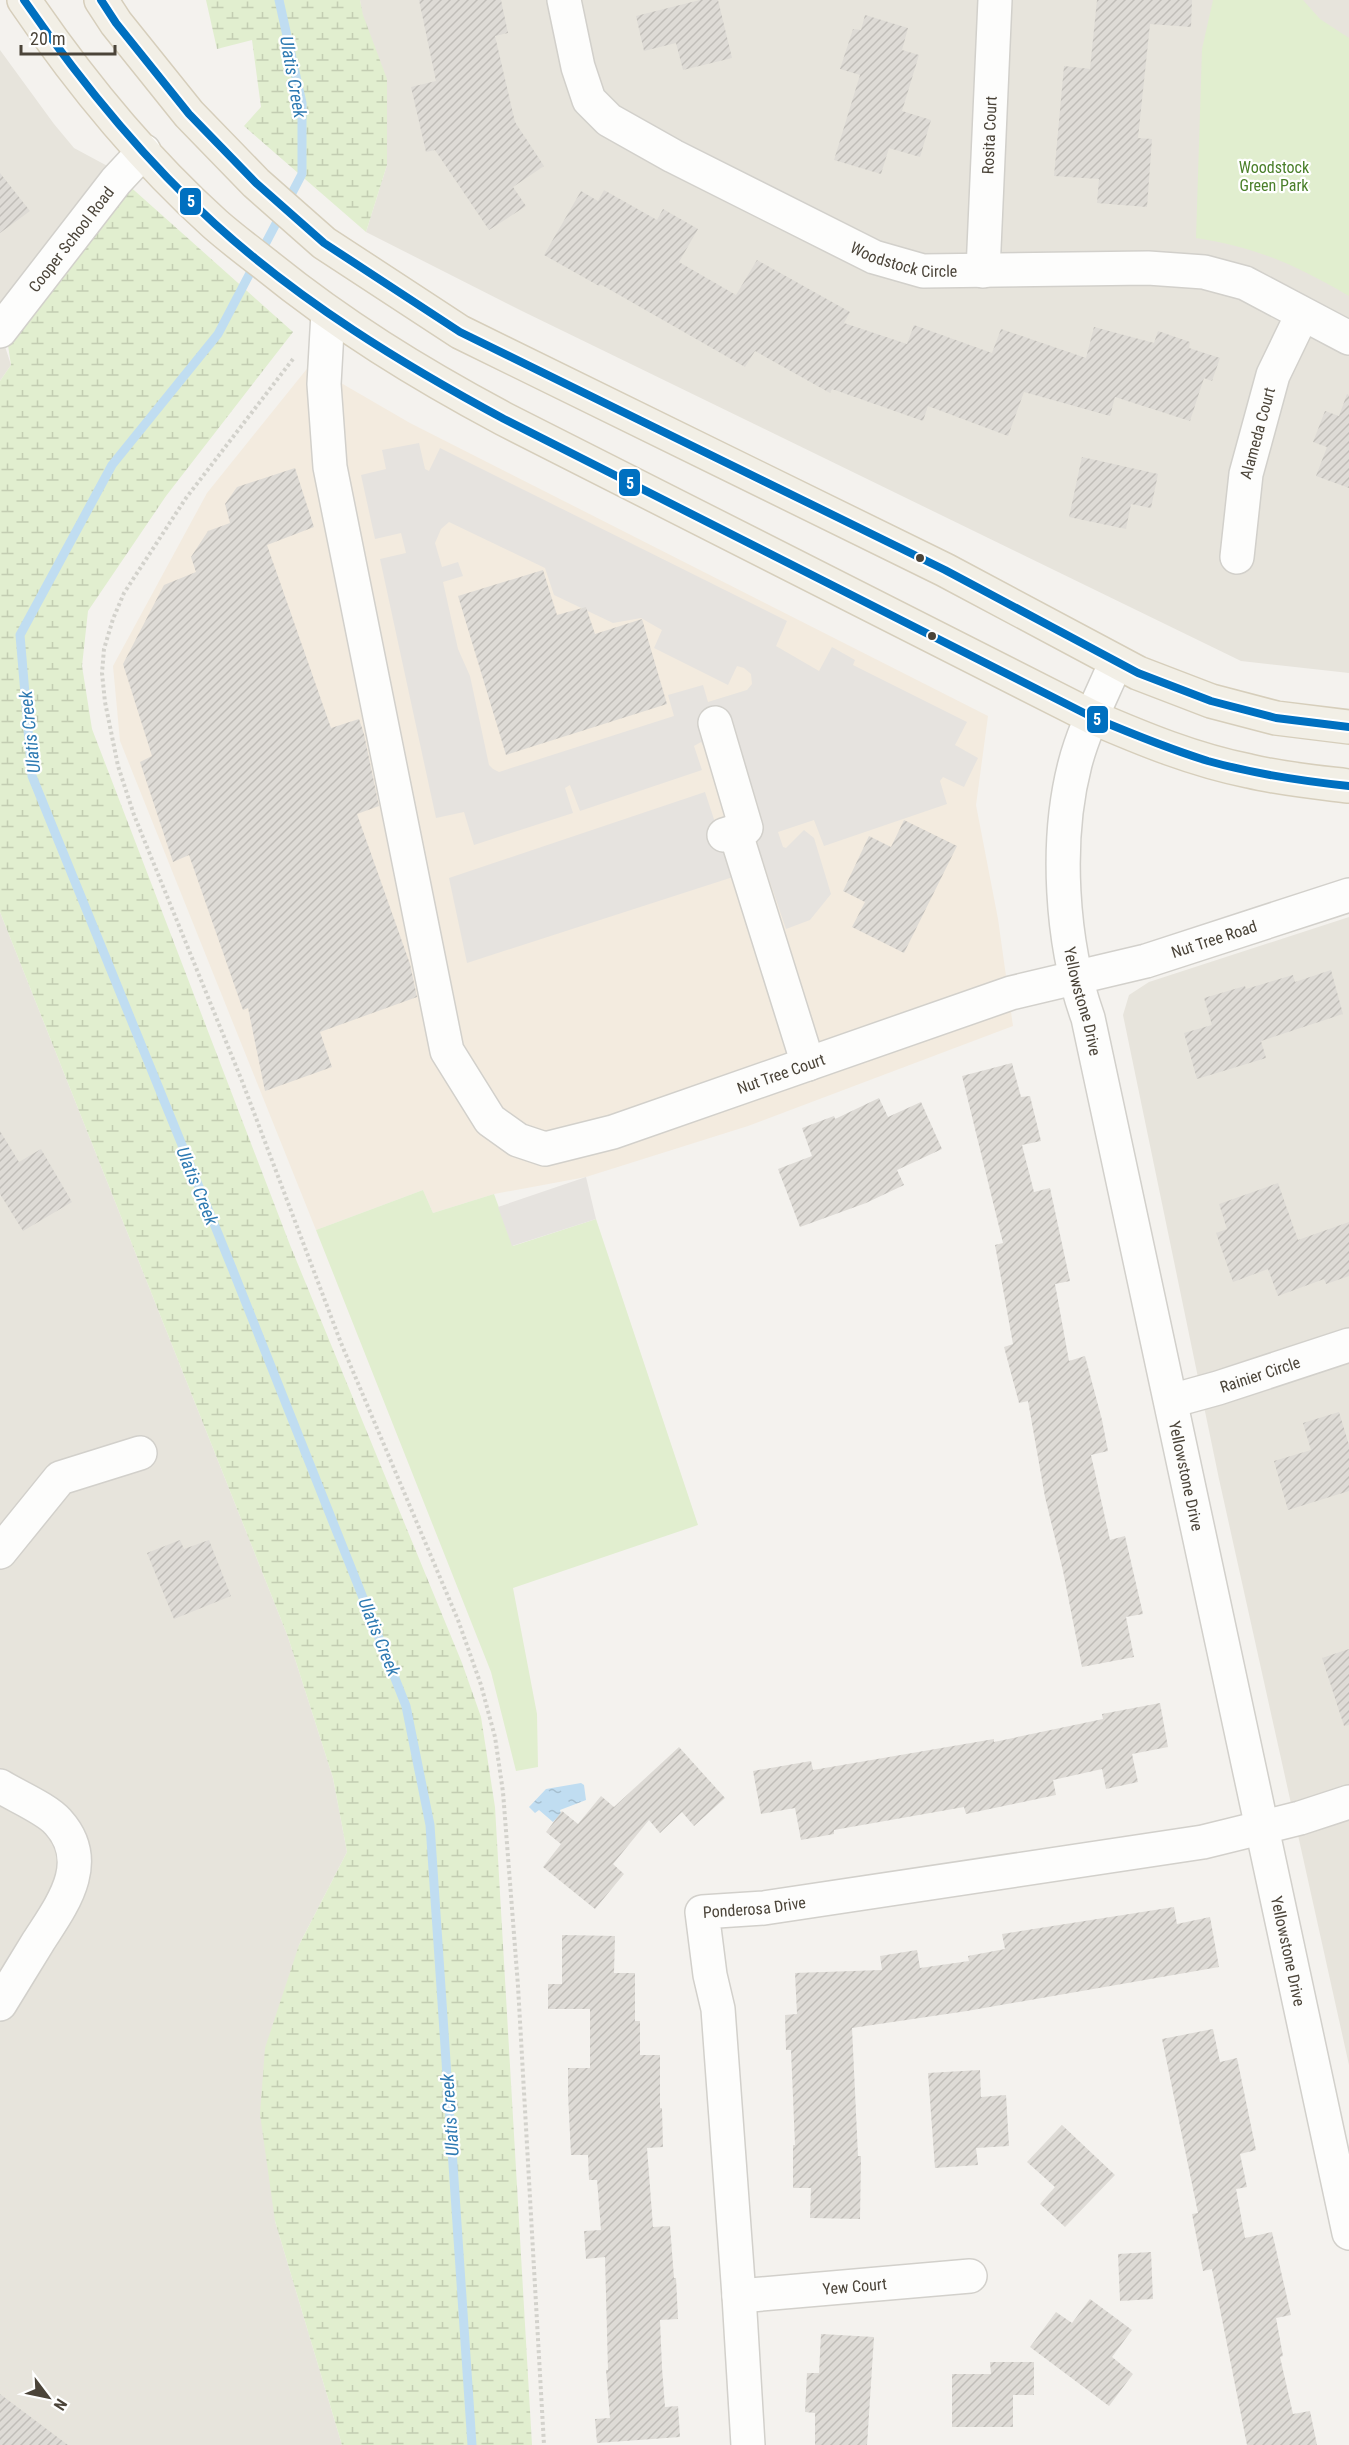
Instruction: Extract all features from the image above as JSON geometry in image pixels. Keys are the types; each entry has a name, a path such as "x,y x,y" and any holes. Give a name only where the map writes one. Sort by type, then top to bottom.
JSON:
{"main road":[{"path":"24,0 52,41 92,92 144,151 216,225 321,308 384,351 504,419 1092,717 1138,737 1207,761 1260,774 1349,786"},
{"path":"101,0 116,23 189,114 256,183 324,243 460,332 945,570 1138,673 1211,701 1276,718 1349,727"}],"street":[{"name":"Woodstock Circle","path":"564,0 578,67 589,100 609,120 673,156 874,257 923,271 1148,268 1204,272 1245,283 1349,338"},
{"name":"Rosita Court","path":"983,271 995,0"},
{"name":"Cooper School Road","path":"0,331 116,181 144,151"},
{"name":"Nut Tree Court","path":"321,308 330,467 447,1051 490,1120 518,1140 545,1149 613,1132 1011,993 1077,976"},
{"name":"Alameda Court","path":"1237,557 1246,474 1273,375 1302,315"},
{"name":"Yellowstone Drive","path":"1116,662 1075,762 1066,804 1063,842 1066,912 1077,976 1171,1401 1349,2233"},
{"path":"715,723 746,828 730,833 808,1064"},
{"name":"Nut Tree Road","path":"1077,976 1146,961 1349,895"},
{"name":"Rainier Circle","path":"1171,1401 1349,1345"},
{"path":"0,1552 60,1478 140,1453"},
{"path":"0,1786 45,1812 59,1823 70,1843 74,1860 72,1880 66,1900 0,2004"},
{"path":"1262,1828 1349,1802"},
{"name":"Ponderosa Drive","path":"748,2445 740,2296 718,2009 710,1975 702,1912 764,1908 1203,1842 1262,1828"},
{"name":"Yew Court","path":"740,2296 970,2276"}],"path":[{"path":"296,355 186,498 124,593 104,649 102,673 105,702 118,766 134,815 242,1081 341,1343 458,1620 478,1674 495,1737 503,1792 518,1986 544,2445"}],"shaded area":[{"path":"360,0 1349,0 1349,673 1241,661 524,312 366,232 387,165"},
{"path":"0,50 74,148 113,169 0,318"},
{"path":"0,331 11,365 0,381"},
{"path":"310,365 410,423 988,716 976,805 998,919 1013,1026 748,1126 586,1177 494,1194 433,1213 423,1190 316,1230 120,741 113,666 207,493"},
{"path":"419,443 425,469 429,471 440,448 787,621 776,646 819,671 832,647 855,660 853,665 967,722 955,745 978,758 964,787 943,777 940,781 947,804 824,846 814,820 778,832 783,847 786,848 804,830 814,838 831,894 810,920 786,929 756,841 701,742 694,746 702,770 580,811 570,785 565,788 573,813 474,845 464,812 436,818 380,559 406,553 401,533 375,539 361,475 386,469 382,450","holes":["449,522 545,568 554,595 613,623 641,618 662,630 654,648 728,685 737,666 744,668 751,674 752,684 747,690 708,702 703,685 668,695 674,716 499,772 493,769 489,765 470,676 458,649 443,582 463,576 458,562 442,567 435,543 441,529"]},
{"path":"705,792 733,877 467,963 449,878"},
{"path":"0,912 288,1637 333,1778 347,1852 299,1945 275,2221 342,2445 0,2445"},
{"path":"1349,917 1349,2065 1219,1479 1123,1015 1129,995 1149,982"},
{"path":"586,1177 596,1219 512,1246 498,1207"}],"green space":[{"path":"206,0 360,0 363,15 387,79 387,165 366,232 244,126 261,107 252,40 217,49"},
{"name":"Woodstock Green Park","path":"1213,0 1303,0 1320,19 1349,38 1349,296 1276,259 1239,247 1196,238 1202,49"},
{"path":"126,183 293,332 166,496 88,611 82,666 92,729 290,1245 462,1663 481,1717 495,1807 532,2445 342,2445 275,2221 260,2114 265,2048 299,1945 347,1852 333,1778 288,1637 0,912 0,381 11,365 7,339"},
{"path":"423,1190 433,1213 494,1194 513,1246 596,1219 698,1525 513,1588 537,1714 538,1767 516,1771 491,1672 316,1230"}],"water":[{"path":"581,1783 584,1785 586,1800 560,1810 561,1814 553,1822 539,1810 535,1813 529,1807 546,1789"}],"building":[{"path":"419,0 501,0 508,33 495,36 515,122 544,166 513,187 526,206 489,230 435,150 426,152 411,87 436,81"},
{"path":"700,0 718,0 732,58 683,70 676,43 644,51 636,16"},
{"path":"1097,0 1192,0 1191,27 1150,24 1138,138 1152,139 1147,207 1097,203 1099,179 1054,176 1064,66 1090,69"},
{"path":"865,15 908,28 902,50 919,55 902,111 931,120 920,157 889,148 881,174 834,160 860,75 840,69 853,29 861,30"},
{"path":"0,173 30,211 0,233"},
{"path":"604,190 657,220 663,209 698,229 679,262 736,295 757,260 850,312 844,323 907,344 914,325 992,353 1001,329 1086,358 1094,327 1154,343 1158,331 1190,342 1189,348 1220,358 1212,381 1204,378 1190,421 1115,397 1110,416 1024,392 1008,436 928,406 923,421 832,389 830,393 755,351 745,367 600,284 599,286 544,255 581,191 598,201"},
{"path":"1347,394 1349,395 1349,488 1316,476 1327,447 1313,442 1325,411 1339,416"},
{"path":"1082,457 1158,474 1151,508 1131,504 1126,529 1069,517"},
{"path":"295,468 314,527 267,545 331,728 359,719 364,734 379,806 357,814 410,964 417,997 320,1032 332,1067 265,1091 248,1008 243,1010 189,855 173,862 140,762 152,756 123,664 164,585 196,572 191,557 208,531 230,523 225,504 237,487"},
{"path":"543,570 557,615 586,607 595,634 642,619 667,704 506,755 458,596"},
{"path":"904,820 957,846 904,953 852,927 865,902 843,891 869,836 891,847"},
{"path":"1331,970 1343,1014 1261,1041 1266,1058 1197,1079 1184,1033 1212,1025 1204,998 1293,975 1295,982"},
{"path":"1012,1063 1021,1097 1030,1096 1041,1141 1022,1145 1034,1192 1050,1188 1070,1281 1055,1284 1069,1361 1085,1356 1102,1420 1108,1451 1091,1455 1110,1540 1125,1536 1143,1614 1126,1617 1134,1657 1082,1667 1063,1571 1045,1497 1028,1401 1019,1403 1004,1347 1013,1344 995,1245 1003,1243 962,1076"},
{"path":"879,1098 888,1117 921,1102 942,1149 897,1170 904,1185 866,1203 800,1227 778,1169 812,1156 802,1128 834,1116 835,1119"},
{"path":"0,1131 19,1162 41,1149 72,1202 23,1231 0,1194"},
{"path":"1278,1183 1298,1240 1349,1222 1349,1276 1326,1284 1324,1279 1278,1296 1268,1269 1233,1282 1216,1233 1227,1229 1219,1204"},
{"path":"1339,1412 1349,1445 1349,1491 1288,1510 1274,1461 1311,1450 1303,1423"},
{"path":"180,1540 184,1549 209,1540 231,1596 174,1619 147,1553"},
{"path":"1349,1649 1349,1725 1344,1726 1322,1658"},
{"path":"1160,1703 1168,1747 1132,1754 1138,1782 1106,1789 1102,1769 1053,1780 1056,1795 966,1814 964,1807 834,1830 834,1834 801,1840 795,1808 761,1814 753,1771 811,1761 813,1770 994,1739 994,1742 1103,1719 1102,1714"},
{"path":"679,1747 725,1798 694,1826 682,1812 660,1833 649,1820 613,1864 624,1874 595,1909 543,1867 561,1844 546,1832 562,1811 578,1824 601,1796 614,1807"},
{"path":"1174,1907 1177,1924 1210,1917 1219,1967 967,2011 852,2028 858,2156 861,2156 860,2219 810,2218 811,2188 793,2188 793,2145 795,2145 791,2050 786,2050 785,2015 797,2014 795,1973 882,1970 880,1956 917,1950 920,1968 969,1961 968,1956 1005,1949 1002,1934"},
{"path":"562,1935 615,1936 614,1973 635,1973 635,2021 640,2021 640,2055 660,2055 663,2147 647,2148 653,2227 670,2226 674,2278 676,2278 678,2319 660,2320 665,2407 678,2406 680,2437 597,2443 595,2419 610,2418 606,2370 608,2370 605,2257 586,2259 584,2231 601,2230 597,2180 589,2180 588,2155 571,2155 568,2094 568,2068 590,2068 590,2009 548,2009 548,1984 562,1984"},
{"path":"1213,2029 1220,2062 1237,2058 1256,2150 1240,2154 1247,2187 1236,2189 1245,2238 1272,2232 1291,2315 1276,2318 1283,2356 1280,2357 1293,2414 1310,2411 1317,2445 1247,2445 1212,2269 1203,2271 1192,2214 1198,2213 1162,2039"},
{"path":"980,2070 981,2097 1006,2095 1009,2146 976,2148 978,2165 935,2168 928,2073"},
{"path":"1062,2125 1115,2175 1065,2227 1040,2204 1055,2187 1027,2162"},
{"path":"1151,2252 1153,2299 1120,2301 1118,2254"},
{"path":"1090,2299 1132,2330 1112,2357 1133,2374 1109,2406 1030,2347 1056,2312 1072,2323"},
{"path":"821,2334 874,2337 867,2445 815,2445 815,2413 805,2412 807,2373 819,2373"},
{"path":"990,2362 1034,2362 1034,2395 1013,2395 1013,2427 952,2427 952,2374 991,2374"},
{"path":"0,2394 68,2445 0,2445"}],"waterway":[{"name":"Ulatis Creek","path":"279,0 302,103 302,174 218,334 112,465 20,635 32,776 232,1268 406,1706 430,1825 472,2445"}],"transit line":[{"name":"5","path":"24,0 113,118 188,199 282,280 390,354 504,419 1092,717 1208,761 1278,777 1349,786"},
{"name":"5","path":"101,0 116,23 189,114 256,183 324,243 460,332 945,570 1138,673 1211,701 1276,718 1349,727"}]}
